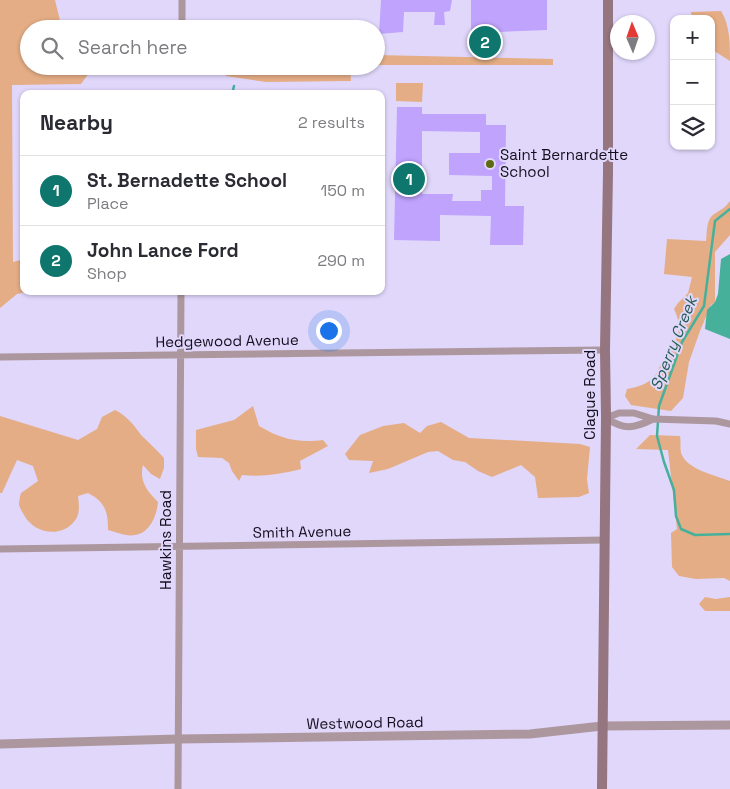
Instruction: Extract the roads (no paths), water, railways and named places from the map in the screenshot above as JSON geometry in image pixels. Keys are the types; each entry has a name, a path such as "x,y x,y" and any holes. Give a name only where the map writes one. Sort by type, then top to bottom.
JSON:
{"main road":[{"name":"Clague Road","path":"602,789 606,418 604,350 608,230 608,0"}],"street":[{"path":"182,0 182,20"},
{"name":"Hawkins Road","path":"178,789 181,295"},
{"name":"Hedgewood Avenue","path":"0,357 604,350"},
{"path":"606,418 619,413 634,413 653,419 716,421 730,424"},
{"path":"606,418 619,427 640,426 653,419"},
{"name":"Smith Avenue","path":"0,549 180,548 604,540"},
{"name":"Westwood Road","path":"0,744 178,739 530,734 602,726 730,725"}],"waterway":[{"path":"233,90 234,86"},
{"name":"Sperry Creek","path":"730,209 715,221 704,306 682,342 659,406 657,436 674,490 676,516 681,529 695,535 730,534"}],"place":[{"name":"John Lance Ford","path":"485,42"},
{"name":"Saint Bernardette School","path":"490,164"},
{"name":"St. Bernadette School","path":"409,179"}]}
